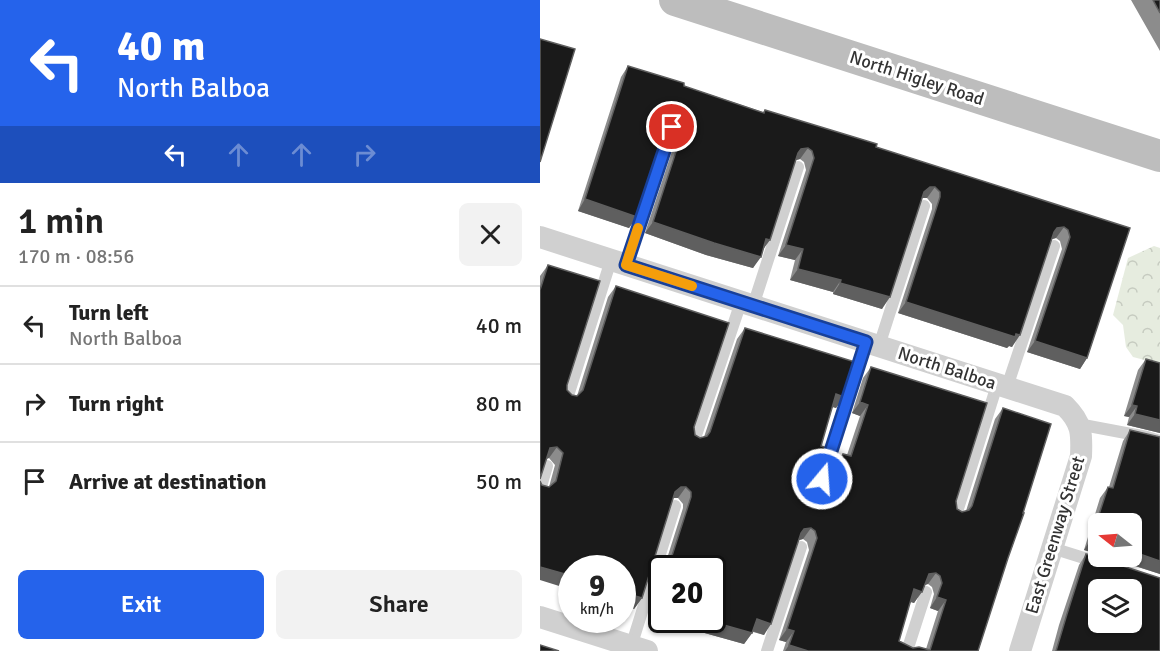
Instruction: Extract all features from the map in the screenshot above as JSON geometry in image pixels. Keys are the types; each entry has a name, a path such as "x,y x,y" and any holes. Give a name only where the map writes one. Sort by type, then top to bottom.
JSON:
{"main road":[{"name":"North Higley Road","path":"675,0 1160,156"}],"street":[{"name":"North Balboa","path":"540,237 1065,406 1077,421"},
{"name":"East Greenway Street","path":"1020,651 1081,456 1082,435 1077,421"},
{"path":"540,617 636,649"}],"lane":[{"path":"567,399 672,127"},
{"path":"694,441 798,167"},
{"path":"822,479 924,206"},
{"path":"956,514 1053,246"},
{"path":"1077,421 1160,441"},
{"path":"540,490 547,466"},
{"path":"636,649 675,506"},
{"path":"767,651 801,547"},
{"path":"1052,548 1088,560"},
{"path":"907,651 926,592"}],"green space":[{"path":"1154,246 1160,248 1160,364 1133,357 1126,347 1123,325 1113,315 1128,258"}],"building":[{"path":"1153,0 1160,0 1160,13"},
{"path":"540,39 575,49 540,162"},
{"path":"628,66 684,83 684,86 764,113 765,110 877,144 876,147 1130,228 1087,358 1035,341 1070,237 1068,230 1064,227 1057,228 1054,232 1020,335 1016,334 1015,337 906,302 940,197 940,192 935,187 930,187 924,192 890,297 840,283 841,280 798,269 803,249 786,245 814,158 812,151 808,148 801,149 798,153 770,240 766,239 761,257 653,222 687,118 682,108 677,108 671,113 637,217 585,199"},
{"path":"548,265 600,281 567,385 567,390 572,395 577,396 583,390 616,286 729,323 694,427 695,435 700,438 707,436 710,432 745,328 855,362 844,397 836,394 821,446 827,448 822,469 828,476 836,473 843,454 851,456 868,405 860,402 871,367 987,403 956,501 957,509 962,512 969,510 972,506 1003,408 1051,424 978,651 808,651 789,645 794,631 787,629 817,538 815,531 811,528 804,529 801,533 771,624 757,619 752,633 726,626 726,555 672,555 691,497 691,492 686,487 681,487 675,492 655,555 648,555 648,579 642,598 636,596 636,555 558,555 558,572 540,567 540,481 542,485 549,487 556,481 563,453 557,447 550,448 540,479 540,290","holes":["936,573 940,576 942,583 937,597 946,600 930,650 913,648 899,641 914,589 922,592 929,574"]},
{"path":"1146,359 1160,363 1160,420 1135,414 1137,406 1132,405"},
{"path":"1130,430 1160,437 1160,561 1142,555 1142,513 1100,513 1108,487 1113,488"},
{"path":"1086,554 1088,555 1088,567 1126,567 1160,578 1160,651 1056,651"},
{"path":"540,645 559,651 540,651"}],"slow traffic":[{"path":"638,228 626,265 692,286"}],"route":[{"path":"672,127 626,265 866,342 822,479"}]}
